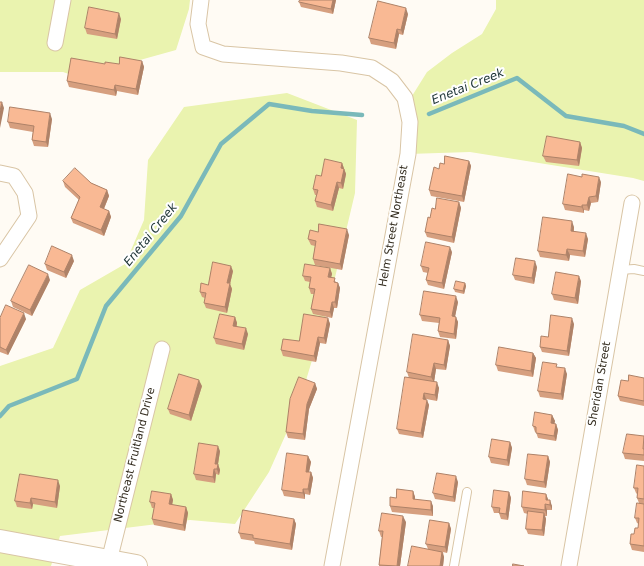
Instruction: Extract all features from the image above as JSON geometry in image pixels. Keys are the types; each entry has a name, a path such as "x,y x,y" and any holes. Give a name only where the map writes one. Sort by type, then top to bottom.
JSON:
{"main road":[{"path":"0,541 136,566"}],"street":[{"path":"55,43 63,0"},
{"name":"Helm Street Northeast","path":"201,0 198,24 203,47 223,54 341,63 372,68 392,81 405,98 410,122 408,154 332,566"},
{"path":"0,173 14,176 25,193 29,216 0,259"},
{"name":"Sheridan Street","path":"569,566 632,203"},
{"name":"Northeast Fruitland Drive","path":"108,561 162,349"}],"lane":[{"path":"620,270 634,269 644,271"},
{"path":"454,566 467,492"}],"green space":[{"path":"0,0 190,0 189,9 176,50 140,60 104,86 63,72 0,72"},
{"path":"496,0 644,0 644,181 470,152 408,154 412,96 427,72 452,53 482,34 496,9"},
{"path":"287,93 357,120 355,193 328,307 298,407 269,472 235,524 190,520 60,536 51,566 0,566 0,366 53,348 80,290 125,264 144,220 148,160 184,107"}],"building":[{"path":"300,0 333,0 331,9 299,2"},
{"path":"378,1 406,8 401,30 397,29 394,43 369,38"},
{"path":"89,7 119,13 115,34 85,28"},
{"path":"120,57 142,61 136,89 115,85 114,90 67,81 71,58 105,64 105,62 119,64"},
{"path":"10,107 50,113 46,142 32,140 34,126 8,122"},
{"path":"547,136 580,142 577,160 543,156"},
{"path":"445,156 469,161 462,196 429,190 434,167 439,169 440,163 444,164"},
{"path":"325,159 342,163 341,168 344,169 341,183 337,182 331,205 315,201 318,190 313,189 316,175 321,176"},
{"path":"75,168 91,183 107,190 100,207 109,211 101,230 71,218 80,197 63,181"},
{"path":"568,174 582,177 582,174 599,177 596,196 589,197 587,205 582,205 582,207 563,204"},
{"path":"437,198 459,202 452,237 425,232 428,217 430,218 432,208 435,209"},
{"path":"543,217 572,221 571,231 586,233 583,251 567,249 566,255 538,251"},
{"path":"319,224 347,229 340,264 313,259 316,241 308,239 310,230 318,232"},
{"path":"426,242 450,247 442,283 426,280 429,268 421,266"},
{"path":"52,246 72,255 64,272 45,264"},
{"path":"516,258 535,261 532,278 513,275"},
{"path":"213,262 231,266 227,283 230,283 225,307 204,303 206,293 200,292 201,283 208,285"},
{"path":"305,264 330,268 328,277 335,278 334,282 338,283 335,302 332,302 330,312 311,309 315,289 309,288 311,277 303,276"},
{"path":"29,265 48,274 30,310 11,301"},
{"path":"556,272 579,276 575,298 552,294"},
{"path":"456,281 465,283 463,291 454,289"},
{"path":"424,291 456,296 452,316 456,317 454,334 438,331 440,318 420,315"},
{"path":"6,305 24,313 6,350 0,347 0,318"},
{"path":"220,314 235,317 233,326 246,328 242,344 214,338"},
{"path":"304,314 328,318 324,338 318,337 314,356 281,350 283,339 299,341"},
{"path":"551,315 572,318 567,351 540,347 541,336 548,337"},
{"path":"413,334 448,340 444,365 434,363 431,377 407,372"},
{"path":"499,347 533,353 531,371 496,365"},
{"path":"543,362 557,364 556,367 565,368 561,394 538,391"},
{"path":"179,374 199,380 189,415 168,409"},
{"path":"629,375 644,378 644,401 618,396 621,380 628,381"},
{"path":"299,377 315,383 307,404 303,434 286,432 290,399"},
{"path":"405,377 437,382 435,395 424,393 423,399 427,400 421,433 397,429"},
{"path":"535,412 552,415 551,423 556,424 554,436 536,433 536,427 533,426"},
{"path":"627,434 644,436 644,455 623,453"},
{"path":"492,439 510,442 507,460 489,457"},
{"path":"199,443 218,446 215,464 218,464 217,469 214,469 213,477 194,474"},
{"path":"287,453 308,456 306,472 311,472 308,489 303,489 303,493 282,490"},
{"path":"528,454 548,456 544,482 525,479"},
{"path":"637,465 644,466 644,499 637,498 638,488 634,488"},
{"path":"437,473 456,476 453,497 433,493"},
{"path":"20,474 58,480 55,502 31,498 30,503 15,501"},
{"path":"397,489 413,491 413,499 431,501 431,510 390,506 390,497 396,498"},
{"path":"494,490 509,492 506,514 499,513 500,508 492,507"},
{"path":"152,491 171,494 169,504 186,507 183,525 152,519 155,503 150,502"},
{"path":"523,491 546,494 546,500 550,500 550,505 545,504 545,510 522,507"},
{"path":"637,503 644,504 644,546 630,544 631,534 634,534 635,528 638,528 639,518 635,518"},
{"path":"243,510 294,519 290,544 253,538 253,535 239,533"},
{"path":"528,511 544,513 542,530 526,529"},
{"path":"382,513 403,516 397,566 379,565 383,531 379,531"},
{"path":"430,520 449,523 445,547 426,544"},
{"path":"412,546 442,552 440,566 408,566"},
{"path":"513,564 524,566 513,566"}],"waterway":[{"name":"Enetai Creek","path":"429,114 517,78 566,116 624,126 644,134"},
{"name":"Enetai Creek","path":"0,416 9,406 77,379 106,306 181,216 221,144 269,104 312,111 362,115"}]}
